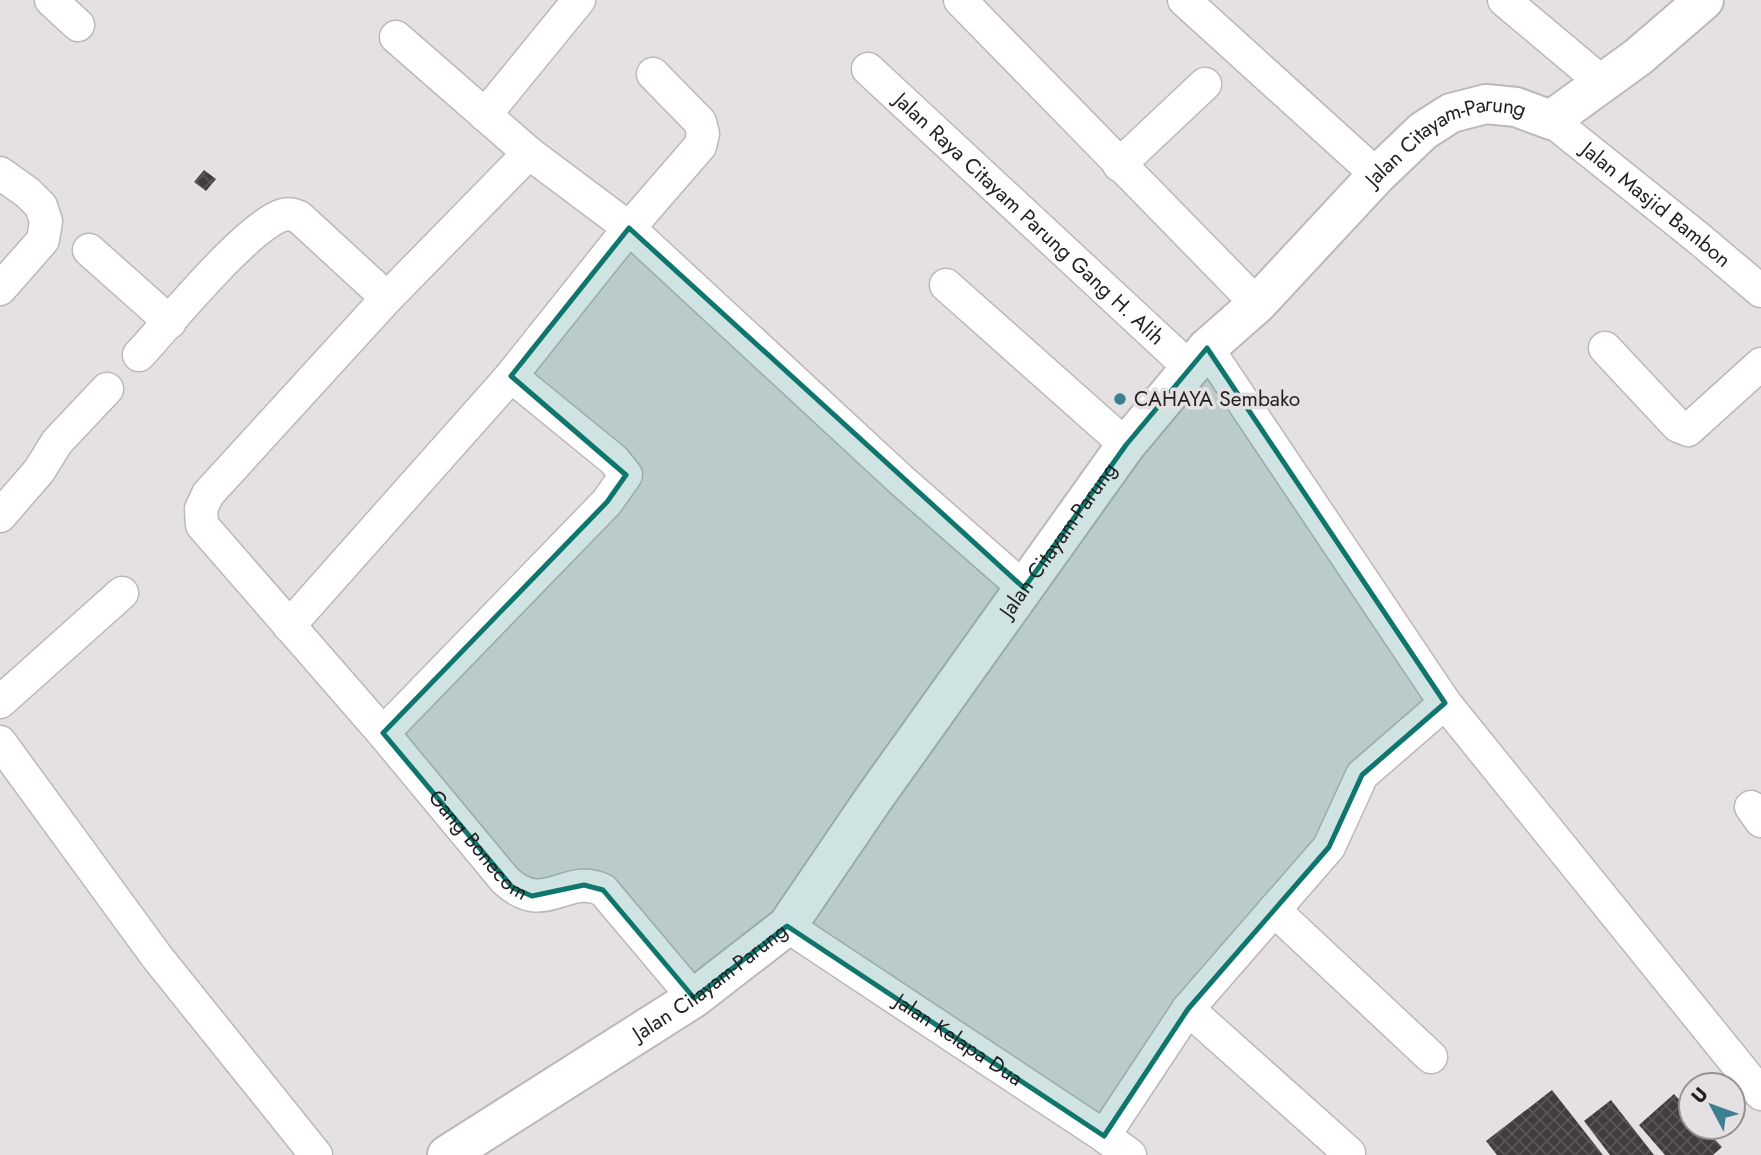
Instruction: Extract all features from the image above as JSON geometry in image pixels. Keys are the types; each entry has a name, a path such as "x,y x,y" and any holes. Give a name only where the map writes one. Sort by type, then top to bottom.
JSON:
{"street":[{"path":"51,0 78,25"},
{"path":"485,115 579,0"},
{"path":"960,0 1257,304"},
{"path":"1184,0 1377,175"},
{"path":"1504,0 1604,84"},
{"name":"Jalan Citayam-Parung","path":"447,1155 694,998 787,926 872,801 1126,445 1198,358 1257,304 1377,175 1423,131 1451,113 1486,104 1516,107 1551,120 1604,84 1704,0"},
{"path":"396,37 529,153 629,228 901,480 1024,588"},
{"name":"Jalan Raya Citayam Parung Gang H. Alih","path":"868,69 1198,358 1445,703 1761,1094"},
{"path":"289,626 512,376 629,228 700,146 703,134 700,122 653,74"},
{"path":"1119,165 1205,84"},
{"name":"Jalan Masjid Bambon","path":"1551,120 1761,291"},
{"name":"Gang Bonecom","path":"529,153 387,298 208,494 201,509 202,525 513,887 531,896 542,896 584,885 594,885 603,890 694,998"},
{"path":"0,173 41,206 46,222 43,240 0,289"},
{"path":"139,355 244,243 283,215 299,217 387,298"},
{"path":"89,250 170,322"},
{"path":"946,285 1126,445"},
{"path":"1605,348 1678,426 1688,430 1761,364"},
{"path":"383,733 607,502 626,475 614,460 512,376"},
{"path":"0,516 39,471 57,442 107,389"},
{"path":"0,702 122,593"},
{"path":"1104,1136 1188,1009 1334,839 1354,788 1362,775 1445,703"},
{"path":"0,742 157,957 316,1155"},
{"path":"1273,910 1431,1057"},
{"name":"Jalan Kelapa Dua","path":"787,926 1130,1155"},
{"path":"1188,1009 1349,1153"}],"highlighted area":[{"path":"629,228 1024,588 1126,445 1207,348 1445,703 1362,775 1329,847 1188,1009 1104,1136 787,926 694,998 603,890 584,885 532,896 513,888 383,733 607,502 626,475 511,376"}],"building":[{"path":"204,170 216,179 206,191 194,182"},
{"path":"1552,1090 1603,1155 1497,1155 1486,1141"},
{"path":"1674,1094 1677,1097 1677,1141 1716,1141 1722,1147 1713,1155 1665,1155 1639,1125"},
{"path":"1611,1100 1654,1155 1610,1155 1584,1121"}],"place":[{"name":"CAHAYA Sembako","path":"1120,399"}]}
